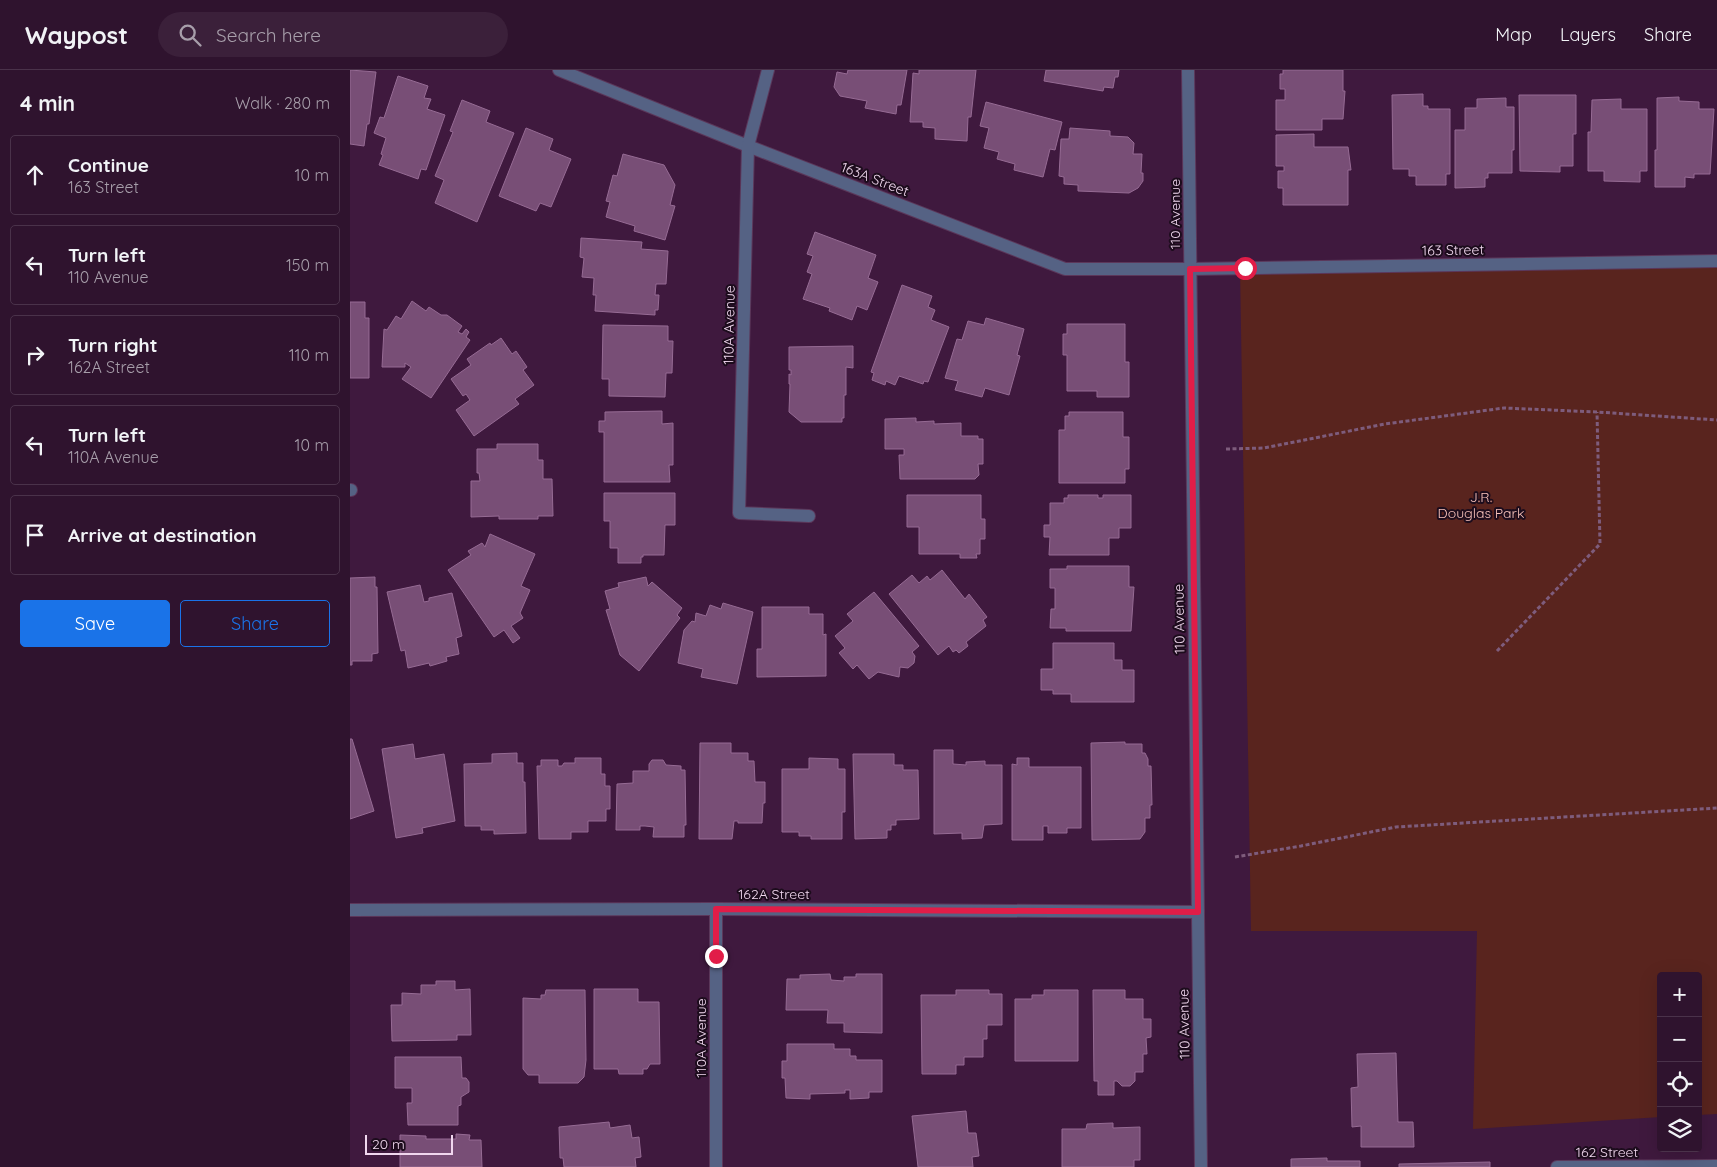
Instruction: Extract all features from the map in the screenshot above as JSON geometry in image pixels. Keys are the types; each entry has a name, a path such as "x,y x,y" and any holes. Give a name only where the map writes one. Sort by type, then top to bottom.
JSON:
{"street":[{"name":"163A Street","path":"559,70 748,146 1065,269 1190,269"},
{"name":"110A Avenue","path":"768,70 748,146 739,513 809,516"},
{"name":"110 Avenue","path":"1188,70 1201,1167"},
{"name":"163 Street","path":"1190,269 1717,261"},
{"name":"110A Avenue","path":"716,909 716,1167"},
{"name":"162A Street","path":"350,910 716,909 1198,912"},
{"name":"162 Street","path":"1557,1167 1717,1166"}],"path":[{"path":"1226,449 1264,448 1385,424 1504,408 1717,420"},
{"path":"1497,651 1600,544 1597,412"},
{"path":"1235,857 1396,827 1717,808"}],"green space":[{"name":"J.R. Douglas Park","path":"1240,268 1717,268 1717,1114 1702,1115 1702,972 1657,972 1657,1117 1473,1129 1477,931 1251,931"}],"building":[{"path":"350,70 376,72 364,146 350,144"},
{"path":"848,70 907,70 901,105 897,105 896,114 865,108 867,101 840,96 834,87 837,72 847,74"},
{"path":"919,70 976,70 971,117 968,117 967,141 935,139 935,128 923,127 923,122 910,122 913,73 919,74"},
{"path":"1046,70 1119,70 1118,77 1115,77 1113,88 1104,87 1103,91 1044,81"},
{"path":"1283,70 1343,70 1343,91 1345,91 1343,119 1322,119 1322,130 1276,130 1276,100 1285,100 1285,89 1280,89 1280,74 1283,74"},
{"path":"398,76 428,86 424,98 431,99 427,109 445,115 426,170 421,169 418,179 379,165 386,138 374,133 380,117 384,118"},
{"path":"1423,94 1423,106 1428,106 1428,109 1450,109 1450,174 1446,174 1446,185 1416,185 1416,176 1409,176 1409,169 1393,169 1392,95"},
{"path":"1519,95 1576,95 1576,134 1573,134 1573,166 1560,166 1560,172 1520,171"},
{"path":"1679,97 1679,101 1699,102 1699,109 1714,109 1710,174 1694,174 1694,178 1685,177 1685,187 1655,187 1657,98"},
{"path":"1506,98 1506,107 1514,107 1512,173 1488,173 1488,178 1485,178 1485,187 1455,188 1455,130 1465,130 1465,108 1477,108 1477,99"},
{"path":"1621,99 1621,109 1647,109 1647,171 1640,171 1640,182 1604,181 1604,171 1588,171 1588,132 1591,132 1592,100"},
{"path":"462,100 490,111 486,122 514,133 477,222 435,203 444,180 435,176 453,132 450,131"},
{"path":"986,102 1062,122 1055,150 1050,149 1043,177 1014,170 1015,164 997,159 999,152 984,148 989,128 980,126"},
{"path":"526,128 553,139 549,150 571,159 551,207 540,203 536,211 499,196"},
{"path":"1070,128 1110,131 1110,136 1128,137 1134,143 1133,154 1142,154 1141,173 1143,173 1143,181 1138,188 1129,193 1078,191 1078,185 1064,184 1064,177 1059,176 1061,139 1069,139"},
{"path":"1314,134 1314,147 1348,147 1351,170 1348,170 1348,205 1283,205 1283,188 1278,188 1278,171 1284,171 1284,166 1276,166 1276,135"},
{"path":"623,154 664,165 675,185 670,205 675,206 665,240 634,231 635,226 606,217 610,202 606,201 613,175 617,176"},
{"path":"815,232 876,255 868,278 878,282 867,310 857,306 852,320 829,311 830,308 803,299 812,274 807,272 813,256 807,254"},
{"path":"581,238 642,242 641,249 668,251 666,284 656,284 655,295 659,295 658,310 655,310 655,315 595,311 596,295 593,295 594,278 582,277 584,258 580,257"},
{"path":"902,285 932,296 928,307 935,310 931,320 949,327 928,382 924,381 923,384 899,376 895,385 886,381 885,385 872,380 874,373 871,372"},
{"path":"412,301 426,311 429,307 441,315 447,315 462,326 458,332 462,334 466,329 469,332 466,337 470,340 431,398 402,379 411,367 405,363 405,367 382,367 384,329 387,330 396,316 401,319"},
{"path":"350,302 365,302 365,318 369,318 369,378 350,378"},
{"path":"986,318 1024,329 1017,355 1020,356 1009,395 985,388 982,397 955,390 958,381 945,378 957,339 962,340 968,321 984,325"},
{"path":"1067,324 1125,324 1125,362 1129,362 1129,397 1097,397 1097,391 1067,391 1067,355 1063,355 1063,334 1067,334"},
{"path":"603,325 668,326 668,341 673,341 672,373 666,373 665,397 609,396 609,379 602,379"},
{"path":"501,338 512,354 516,351 527,367 523,370 534,385 515,399 519,404 474,436 456,410 470,400 466,394 463,396 451,379 471,365 467,359 490,343 491,345"},
{"path":"853,346 853,368 846,367 846,395 844,395 844,418 842,418 842,422 801,422 789,412 789,374 791,375 791,370 789,370 789,347"},
{"path":"662,411 662,424 673,423 673,465 669,465 670,482 604,482 604,432 599,432 599,421 605,421 605,412"},
{"path":"1069,412 1123,412 1123,437 1129,437 1129,469 1125,469 1125,483 1059,483 1059,430 1065,430 1065,416 1069,416"},
{"path":"916,418 916,422 934,421 934,424 961,423 961,436 978,436 978,439 983,439 983,464 978,464 979,475 975,479 900,479 899,455 904,455 904,449 885,449 885,419"},
{"path":"497,444 538,444 538,460 543,460 543,479 552,479 553,516 538,516 538,519 499,519 499,516 471,517 471,481 480,481 479,473 477,473 477,449 497,449"},
{"path":"604,493 675,493 675,525 665,525 664,555 643,555 641,563 618,563 618,548 610,548 610,521 604,521"},
{"path":"907,495 981,495 981,519 985,519 985,539 980,539 980,554 976,554 977,558 960,558 960,554 919,554 919,527 907,527"},
{"path":"1068,495 1098,495 1098,498 1103,498 1103,495 1131,495 1131,528 1119,528 1119,538 1109,538 1109,555 1049,555 1050,537 1044,537 1044,525 1050,525 1050,503 1064,503 1064,498 1068,498"},
{"path":"490,534 535,554 521,586 530,590 520,613 523,618 511,626 520,638 513,643 504,630 494,637 448,570 471,555 468,551 482,543 485,547"},
{"path":"1067,566 1129,566 1129,587 1134,587 1131,631 1066,631 1066,628 1050,628 1051,609 1055,609 1055,588 1050,588 1050,569 1067,569"},
{"path":"942,570 965,599 969,594 987,617 983,620 986,626 966,642 968,646 959,653 956,650 953,652 949,646 938,655 889,594 912,575 919,583 927,576 930,580"},
{"path":"375,577 375,587 377,587 378,653 372,654 372,661 352,661 352,665 350,665 350,578"},
{"path":"646,577 648,586 652,582 682,608 677,615 680,618 639,671 620,655 606,610 610,609 605,591 619,587 618,583"},
{"path":"420,585 424,602 429,601 429,598 452,593 462,636 456,638 459,654 446,657 447,661 430,666 429,663 408,668 405,650 401,651 387,592"},
{"path":"874,592 919,646 912,652 915,656 914,663 908,668 900,667 899,677 878,672 869,679 857,665 853,669 839,653 845,648 835,636 853,621 847,614"},
{"path":"723,603 753,612 737,684 701,677 703,669 678,663 684,630 692,621 695,622 696,613 706,616 710,605 721,609"},
{"path":"762,607 809,607 809,614 823,614 823,635 826,634 826,676 757,677 757,649 762,649"},
{"path":"1053,643 1114,643 1114,660 1122,660 1122,670 1134,670 1134,702 1071,702 1071,694 1053,694 1053,690 1041,690 1041,669 1053,669"},
{"path":"350,739 352,739 374,811 350,819"},
{"path":"1125,742 1125,744 1142,744 1142,753 1145,753 1148,759 1148,766 1151,766 1152,805 1150,805 1150,818 1145,818 1145,832 1140,839 1092,840 1091,743"},
{"path":"700,743 731,743 731,753 748,753 748,761 754,761 755,782 765,782 765,803 763,803 762,823 738,823 738,821 734,821 732,839 699,839"},
{"path":"413,744 415,759 444,754 455,821 422,828 423,833 396,838 382,749"},
{"path":"934,750 953,750 953,764 966,765 966,762 985,761 985,765 1002,765 1002,824 984,825 982,838 962,839 962,833 934,834"},
{"path":"517,753 517,763 523,763 526,833 494,834 494,830 481,830 481,826 465,826 464,764 492,763 492,754"},
{"path":"853,754 894,754 894,765 903,765 903,770 918,770 919,819 896,820 896,825 891,825 891,830 887,830 887,838 855,839"},
{"path":"575,758 601,758 601,774 605,774 605,786 610,786 610,809 606,809 606,821 588,821 588,832 571,832 571,839 539,839 537,766 541,766 541,760 558,760 558,766 562,766 564,763 575,763"},
{"path":"809,758 838,759 838,769 845,769 845,812 842,812 842,839 811,839 811,836 799,836 799,832 782,832 782,769 809,769"},
{"path":"1017,758 1029,758 1029,767 1081,767 1081,828 1067,828 1067,833 1048,833 1048,826 1043,826 1043,840 1012,840 1012,764 1017,765"},
{"path":"652,760 663,760 666,765 681,766 681,770 685,770 686,825 684,825 684,837 653,837 654,827 645,826 640,826 640,830 616,830 617,784 633,783 633,771 649,771 649,764"},
{"path":"830,974 831,980 844,981 844,977 856,977 856,974 882,974 882,1033 844,1032 844,1023 827,1023 828,1010 786,1010 787,979 800,979 800,975"},
{"path":"436,981 455,981 455,990 470,989 471,1035 457,1035 457,1040 392,1041 391,1005 402,1005 402,993 421,994 421,985 436,985"},
{"path":"594,989 638,989 638,1002 659,1002 660,1064 650,1064 647,1069 643,1069 643,1074 619,1074 618,1069 594,1069"},
{"path":"546,990 585,990 586,1060 584,1077 578,1083 539,1083 539,1075 528,1075 523,1069 523,998 541,999 541,995 545,995"},
{"path":"956,990 989,990 989,994 1002,994 1002,1025 987,1025 987,1039 983,1039 983,1057 964,1057 964,1065 956,1065 956,1074 922,1074 921,995 956,995"},
{"path":"1044,990 1078,990 1078,1061 1015,1061 1015,999 1032,999 1032,995 1044,995"},
{"path":"1093,990 1125,990 1125,999 1143,999 1143,1019 1151,1019 1151,1037 1146,1038 1147,1054 1143,1054 1143,1072 1135,1072 1135,1081 1130,1086 1122,1086 1117,1081 1114,1081 1114,1095 1098,1095 1098,1081 1094,1081"},
{"path":"787,1044 834,1044 834,1049 850,1049 850,1056 856,1056 856,1060 882,1060 882,1092 869,1092 869,1098 850,1099 850,1090 845,1090 845,1093 810,1094 810,1099 786,1098 785,1078 782,1078 782,1061 787,1061"},
{"path":"1396,1053 1398,1122 1413,1122 1414,1147 1361,1147 1361,1126 1352,1127 1351,1088 1358,1087 1357,1054"},
{"path":"395,1057 461,1057 462,1078 466,1078 469,1082 469,1092 461,1097 461,1105 458,1106 458,1125 408,1125 407,1103 412,1103 412,1088 395,1088"},
{"path":"966,1111 968,1133 976,1133 979,1156 972,1157 973,1167 918,1167 912,1116"},
{"path":"609,1122 610,1128 630,1125 632,1138 639,1137 641,1157 635,1158 636,1167 564,1167 563,1158 560,1158 559,1127"},
{"path":"1113,1123 1113,1128 1140,1127 1140,1160 1134,1160 1134,1167 1062,1167 1062,1129 1086,1129 1087,1124"},
{"path":"456,1134 470,1135 469,1140 481,1140 482,1167 400,1167 400,1135 426,1136 426,1139 456,1139"},
{"path":"1327,1158 1327,1161 1360,1161 1360,1167 1291,1167 1291,1159"},
{"path":"1490,1162 1490,1167 1399,1167 1399,1164"}],"route":[{"path":"716,956 716,909 1198,912 1190,269 1245,268"}]}
